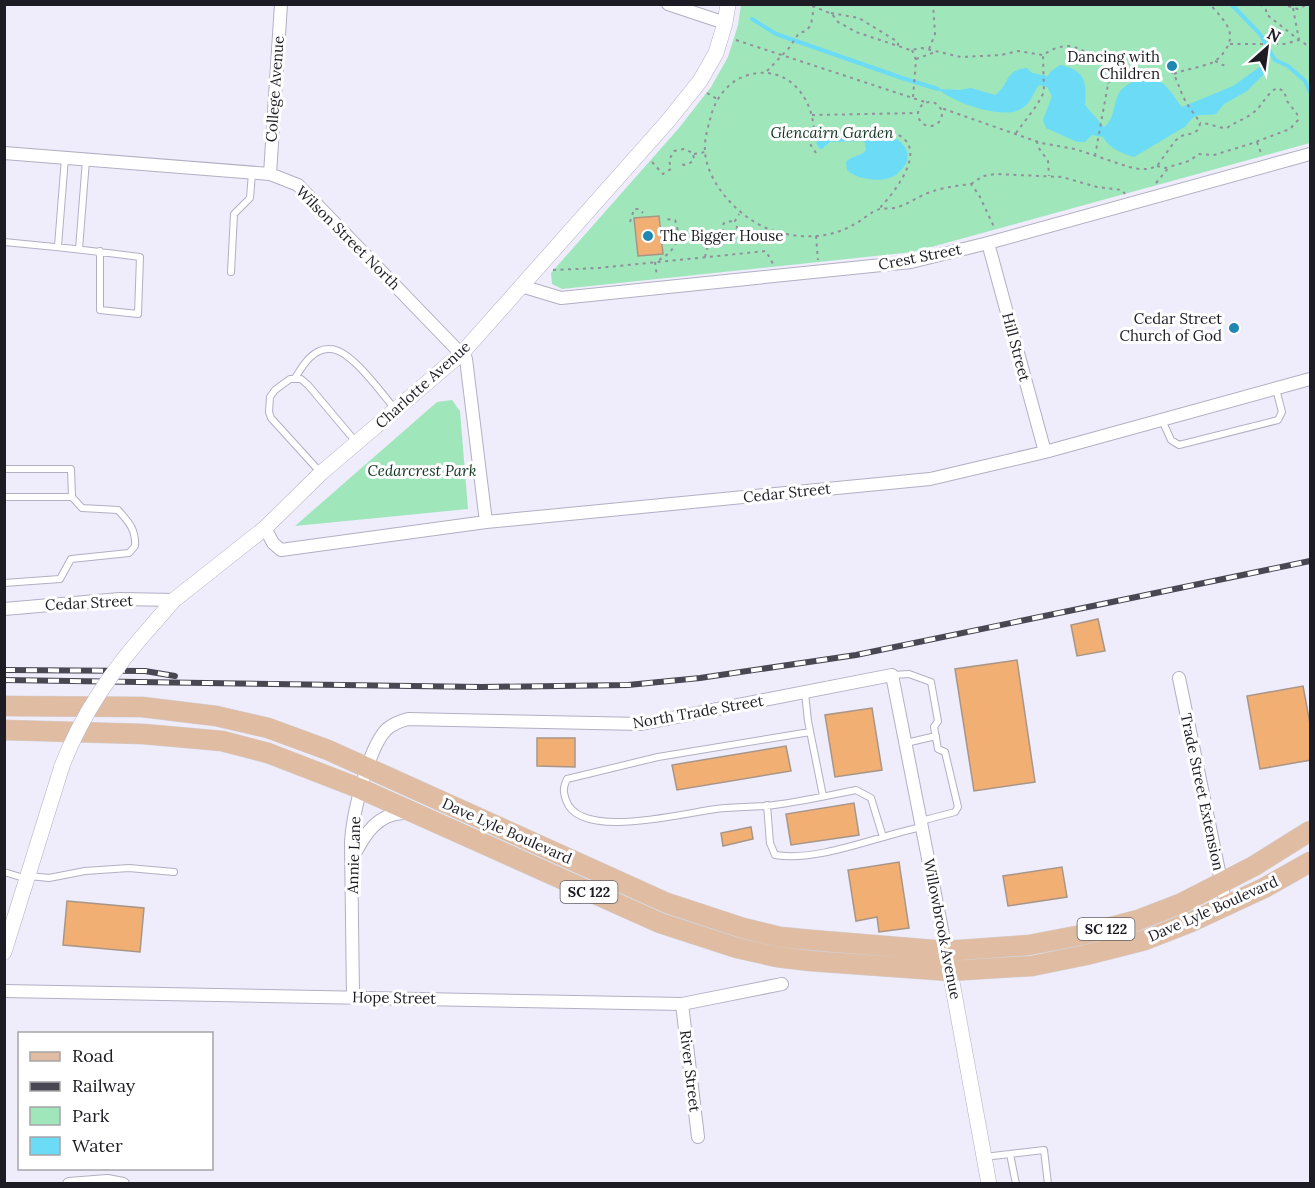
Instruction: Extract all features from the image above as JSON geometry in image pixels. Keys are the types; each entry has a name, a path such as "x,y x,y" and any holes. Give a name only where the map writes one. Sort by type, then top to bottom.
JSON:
{"main road":[{"name":"Dave Lyle Boulevard","path":"4,706 142,707 240,720 297,738 368,768 667,903 743,928 780,937 946,951 1029,945 1082,935 1138,920 1182,903 1254,866 1311,831"},
{"name":"Dave Lyle Boulevard","path":"4,730 143,734 222,741 274,755 361,789 660,922 737,948 777,957 810,961 950,971 1032,966 1145,940 1191,922 1264,888 1311,862"}],"street":[{"name":"College Avenue","path":"270,174 281,4"},
{"path":"668,4 723,29"},
{"name":"Charlotte Avenue","path":"4,952 62,766 73,738 94,701 132,647 174,600 265,528 321,473 462,353 668,121 700,81 716,53 728,4"},
{"name":"Wilson Street North","path":"4,153 252,172 270,174 298,185 462,353"},
{"name":"Crest Street","path":"521,286 561,298 911,261 994,241 1311,154"},
{"name":"Hill Street","path":"994,241 1045,452"},
{"path":"462,353 466,359 486,522"},
{"name":"Cedar Street","path":"265,528 273,543 281,550 486,522 930,479 1045,452 1311,380"},
{"name":"Cedar Street","path":"4,609 120,599 174,600"},
{"name":"North Trade Street","path":"430,720 641,724 892,675"},
{"name":"Willowbrook Avenue","path":"892,675 989,1184"},
{"name":"Trade Street Extension","path":"1179,678 1226,905"},
{"name":"Annie Lane","path":"353,997 352,822 361,789 377,745 387,729 408,719 430,720"},
{"path":"351,860 364,838 380,819 398,813 416,814"},
{"name":"Hope Street","path":"4,991 682,1004 782,984"},
{"name":"River Street","path":"682,1004 698,1137"},
{"path":"69,1184 107,1181 123,1184"}],"lane":[{"path":"58,246 65,158"},
{"path":"79,249 86,159"},
{"path":"231,272 234,214 249,200 252,172"},
{"path":"4,242 58,246 79,249 100,251 140,256 138,314 100,310 100,251"},
{"path":"321,473 271,418 269,412 270,398 275,390 295,378 310,358 324,350 334,349 355,363 396,410"},
{"path":"295,378 308,385 357,443"},
{"path":"1161,420 1171,440 1179,445 1278,420 1282,412 1276,389"},
{"path":"4,469 71,469 72,497 82,508 118,510 136,534 135,546 129,553 71,559 60,579 4,583"},
{"path":"4,497 72,497"},
{"path":"767,806 770,843 775,855 807,856 883,837 955,812 958,807 945,752 938,749 934,728 938,721 931,682 909,674 892,675"},
{"path":"805,693 823,796"},
{"path":"810,732 658,757 581,774 567,779 562,789 567,806 574,813 591,820 637,822 716,809 767,806 856,790 871,798 883,837"},
{"path":"906,743 936,736"},
{"path":"4,872 48,878 85,871 129,868 174,872"},
{"path":"984,1157 1044,1150 1048,1184"},
{"path":"1010,1154 1016,1184"}],"path":[{"path":"929,50 935,34 933,4"},
{"path":"1174,74 1186,68 1215,61 1230,44 1231,33 1209,4"},
{"path":"1260,4 1266,10 1266,14 1310,48"},
{"path":"1281,4 1298,9 1308,4"},
{"path":"723,29 783,55 912,98 935,103 941,108 1037,141 1074,149 1129,167 1149,169 1157,166 1175,141 1199,129 1200,123 1187,104 1174,74 1155,61 1140,59 1120,66 1101,62 1069,46 1052,49 1043,55 1018,51 1001,55 961,57 922,48 912,50 856,32 838,22 831,14 808,5"},
{"path":"766,72 789,48 799,33 806,31 811,24 814,6"},
{"path":"1293,8 1299,40"},
{"path":"826,12 859,18 898,42 898,46"},
{"path":"1230,44 1284,44 1299,40"},
{"path":"912,50 916,59 912,98"},
{"path":"916,59 937,52"},
{"path":"1016,133 1044,92 1043,55"},
{"path":"1215,61 1227,67"},
{"path":"1101,62 1108,84"},
{"path":"1095,156 1108,84 1120,66"},
{"path":"815,135 883,130 894,132 903,138 910,149 907,169 894,193 879,209 842,231 816,236 804,237 776,232 740,213 719,187 705,152 708,126 717,99 741,77 766,72 790,80 805,97 812,115 815,135 810,144 816,153"},
{"path":"1157,166 1165,168 1189,161 1198,154 1214,155 1282,133 1295,125 1298,114 1287,101 1284,91 1277,88 1267,96 1255,112 1227,128 1224,129 1211,123 1200,123"},
{"path":"705,92 717,99"},
{"path":"925,102 918,113 920,121 925,126 932,127 942,121 944,116 941,108"},
{"path":"812,115 918,113"},
{"path":"1037,141 1038,147 1048,161 1049,176"},
{"path":"649,157 656,169 663,174 671,168 669,160 675,151 684,149 694,154 705,152"},
{"path":"680,163 684,165 690,163 694,154"},
{"path":"879,209 894,208 950,186 971,184 983,176 996,174 1062,177 1097,187 1122,190 1131,203"},
{"path":"971,184 979,195 994,241"},
{"path":"630,222 634,209 639,209 643,213"},
{"path":"735,221 740,213"},
{"path":"657,261 669,254 678,239 675,220 666,219"},
{"path":"723,232 722,226 725,222 735,221"},
{"path":"705,256 708,245 714,239 725,243 735,237 737,227 735,221"},
{"path":"816,236 819,271"},
{"path":"550,270 765,250 773,264"}],"green space":[{"name":"Glencairn Garden","path":"741,5 1310,5 1310,143 913,252 562,289 552,284 551,273 679,128 711,87 728,57 738,25"},
{"name":"Cedarcrest Park","path":"452,400 460,411 468,509 295,526 437,402"}],"water":[{"path":"1060,65 1075,70 1083,78 1085,105 1104,127 1112,116 1119,93 1134,81 1143,78 1157,80 1168,88 1182,107 1233,86 1261,66 1269,65 1263,75 1247,91 1224,104 1216,114 1196,116 1186,126 1134,157 1116,150 1103,137 1092,135 1085,142 1077,142 1046,128 1043,120 1052,96 1047,87 1039,85 1026,105 1011,112 977,108 954,99 938,89 971,88 995,95 1015,71 1027,68 1032,73 1048,76"},
{"path":"883,134 903,144 908,155 903,168 897,174 879,180 857,176 847,170 846,162 866,150 865,143 862,141 830,142 822,149 816,143 820,137"}],"building":[{"name":"The Bigger House","path":"659,216 663,254 638,256 634,218"},
{"path":"1098,619 1105,651 1077,656 1071,625"},
{"path":"1017,660 1035,782 974,791 955,669"},
{"path":"1303,686 1311,729 1311,760 1260,769 1247,696"},
{"path":"872,708 882,770 835,777 825,715"},
{"path":"537,738 575,738 575,767 537,766"},
{"path":"786,746 791,771 677,790 672,765"},
{"path":"854,803 859,835 791,845 786,814"},
{"path":"751,827 753,839 723,846 721,833"},
{"path":"899,862 909,928 879,932 877,917 856,921 848,870"},
{"path":"1062,867 1067,897 1008,906 1003,876"},
{"path":"67,901 144,908 140,952 63,945"}],"waterway":[{"path":"1231,4 1260,34 1275,60 1288,66 1305,81 1310,92"},
{"path":"752,19 776,34 938,89"}],"railway":[{"path":"4,680 482,687 628,685 700,678 856,655 1310,561"},
{"path":"4,670 145,671 175,676"}],"place":[{"name":"Dancing with Children","path":"1172,66"},
{"name":"The Bigger House","path":"648,236"},
{"name":"Cedar Street Church of God","path":"1234,328"}]}
